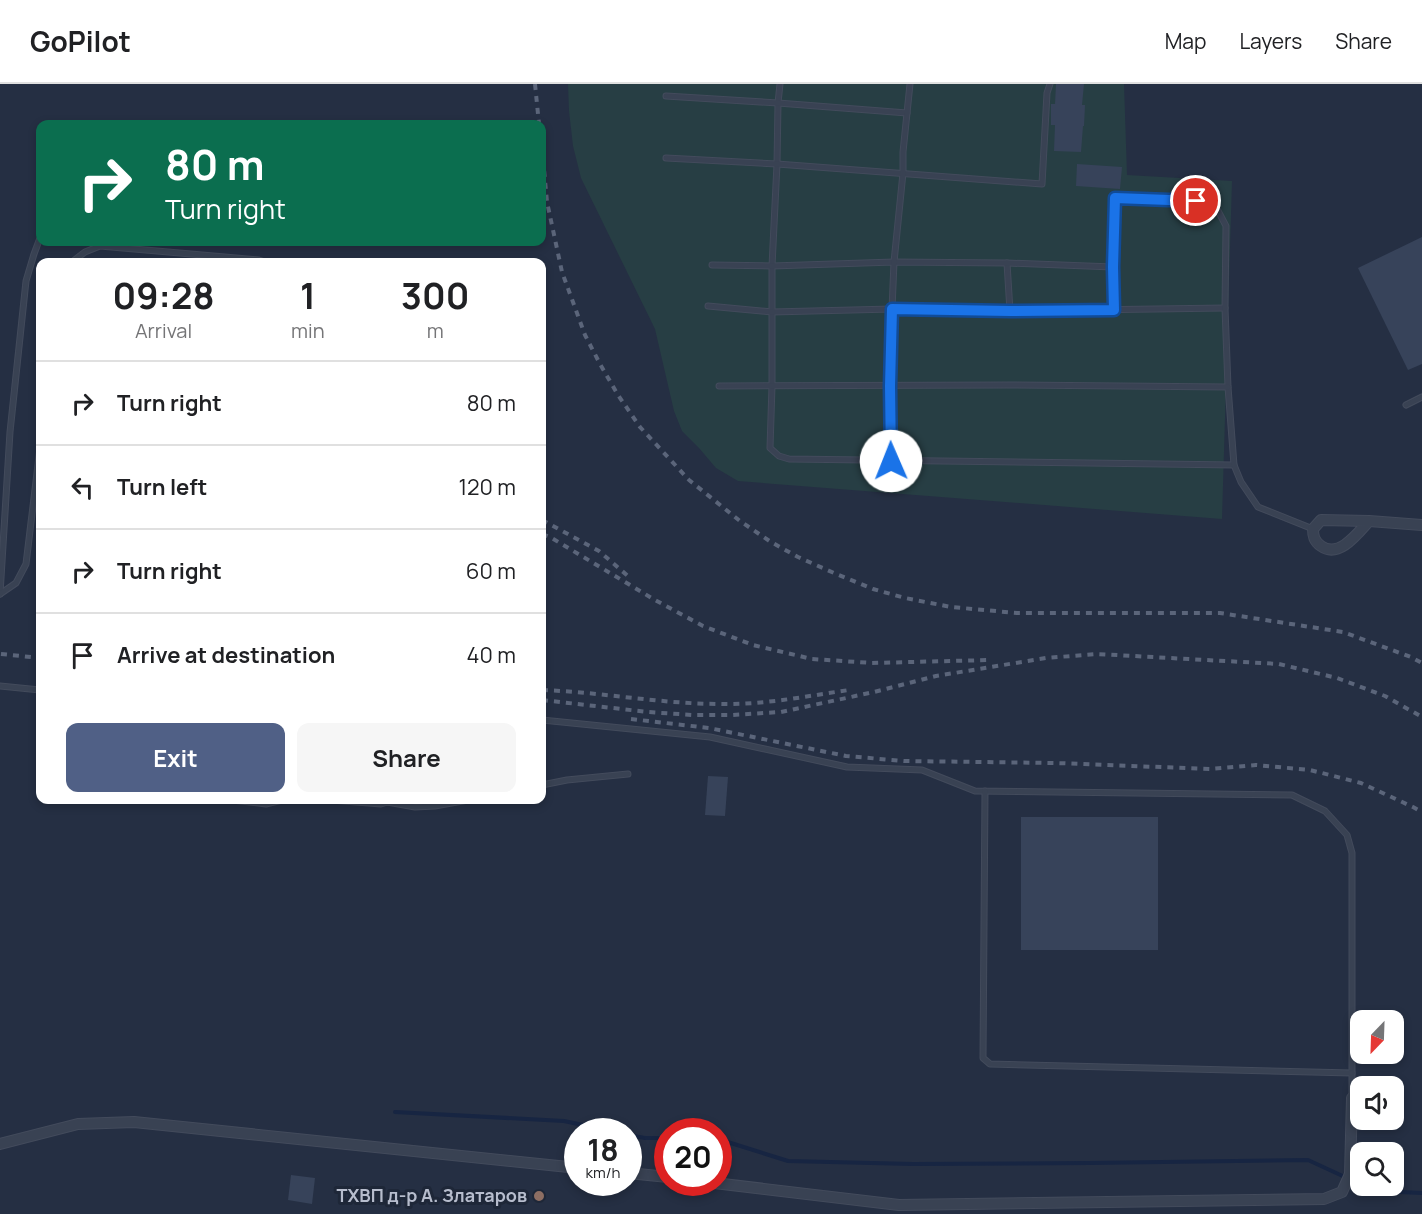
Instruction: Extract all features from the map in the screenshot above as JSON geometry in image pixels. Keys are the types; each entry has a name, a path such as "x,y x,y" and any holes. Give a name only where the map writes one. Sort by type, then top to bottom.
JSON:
{"street":[{"path":"1369,521 1340,549 1325,549 1313,538 1313,529 1321,520 1369,521 1422,525"},
{"path":"0,1143 78,1124 134,1122 564,1167"},
{"path":"732,1186 899,1209 1324,1199 1342,1192 1350,1174 1351,1130"}],"lane":[{"path":"780,84 772,266 770,448 779,456 789,459 1234,465"},
{"path":"891,461 890,386 894,261 910,84"},
{"path":"666,158 1042,184 1047,93 1050,84"},
{"path":"666,96 907,113"},
{"path":"1114,310 1115,198 1208,202 1215,205 1226,226 1225,308 1234,465 1241,482 1258,507 1313,529"},
{"path":"0,594 10,432 26,281 37,246"},
{"path":"77,258 100,246 236,258"},
{"path":"712,265 772,266 894,261 1113,267"},
{"path":"1007,263 1010,311"},
{"path":"708,306 772,312 892,309 1010,311 1225,308"},
{"path":"719,386 1228,387"},
{"path":"1406,405 1422,397"},
{"path":"0,594 16,583 26,564 36,481"},
{"path":"0,686 36,690"},
{"path":"546,720 710,737 847,767 922,770 975,791 985,791 1292,795 1325,811 1347,836 1352,853 1352,1074 990,1064 983,1058 985,791"},
{"path":"546,784 628,774"},
{"path":"398,804 414,807 446,804"}],"green space":[{"path":"568,84 1124,84 1127,175 1232,181 1222,519 738,481 716,468 682,431 674,411 655,329 581,178 573,146"}],"building":[{"path":"1056,84 1084,84 1082,105 1085,105 1081,152 1054,151 1055,125 1051,125 1051,104 1055,104"},
{"path":"1077,164 1122,167 1120,189 1076,186"},
{"path":"1422,237 1422,364 1408,370 1358,268"},
{"path":"708,776 728,777 725,816 705,815"},
{"path":"1021,817 1158,817 1158,950 1021,950"},
{"path":"291,1175 315,1178 312,1204 288,1200"}],"waterway":[{"path":"395,1112 564,1121"},
{"path":"642,1137 654,1138"},
{"path":"732,1143 788,1161 913,1164 1308,1160 1350,1179"},
{"path":"1404,1192 1422,1193"}],"railway":[{"path":"535,84 539,120"},
{"path":"546,191 562,272 585,335 618,395 640,427 689,480 740,521 798,557 873,589 951,607 1017,613 1220,613 1343,632 1422,663"},
{"path":"546,522 599,551 629,577"},
{"path":"546,536 703,626 753,645 812,659 872,663 989,660"},
{"path":"1,654 36,658"},
{"path":"546,700 693,715 781,712 936,676 1046,658 1097,654 1279,664 1337,678 1385,696 1422,717"},
{"path":"546,690 676,702 737,704 769,702 849,690"},
{"path":"631,719 709,728 846,756 904,761 1056,763 1210,769 1256,765 1310,770 1361,783 1422,812"}],"place":[{"name":"ТХВП д-р А. Златаров","path":"539,1196"}],"route":[{"path":"891,461 892,309 1114,310 1115,198 1196,201"}]}
